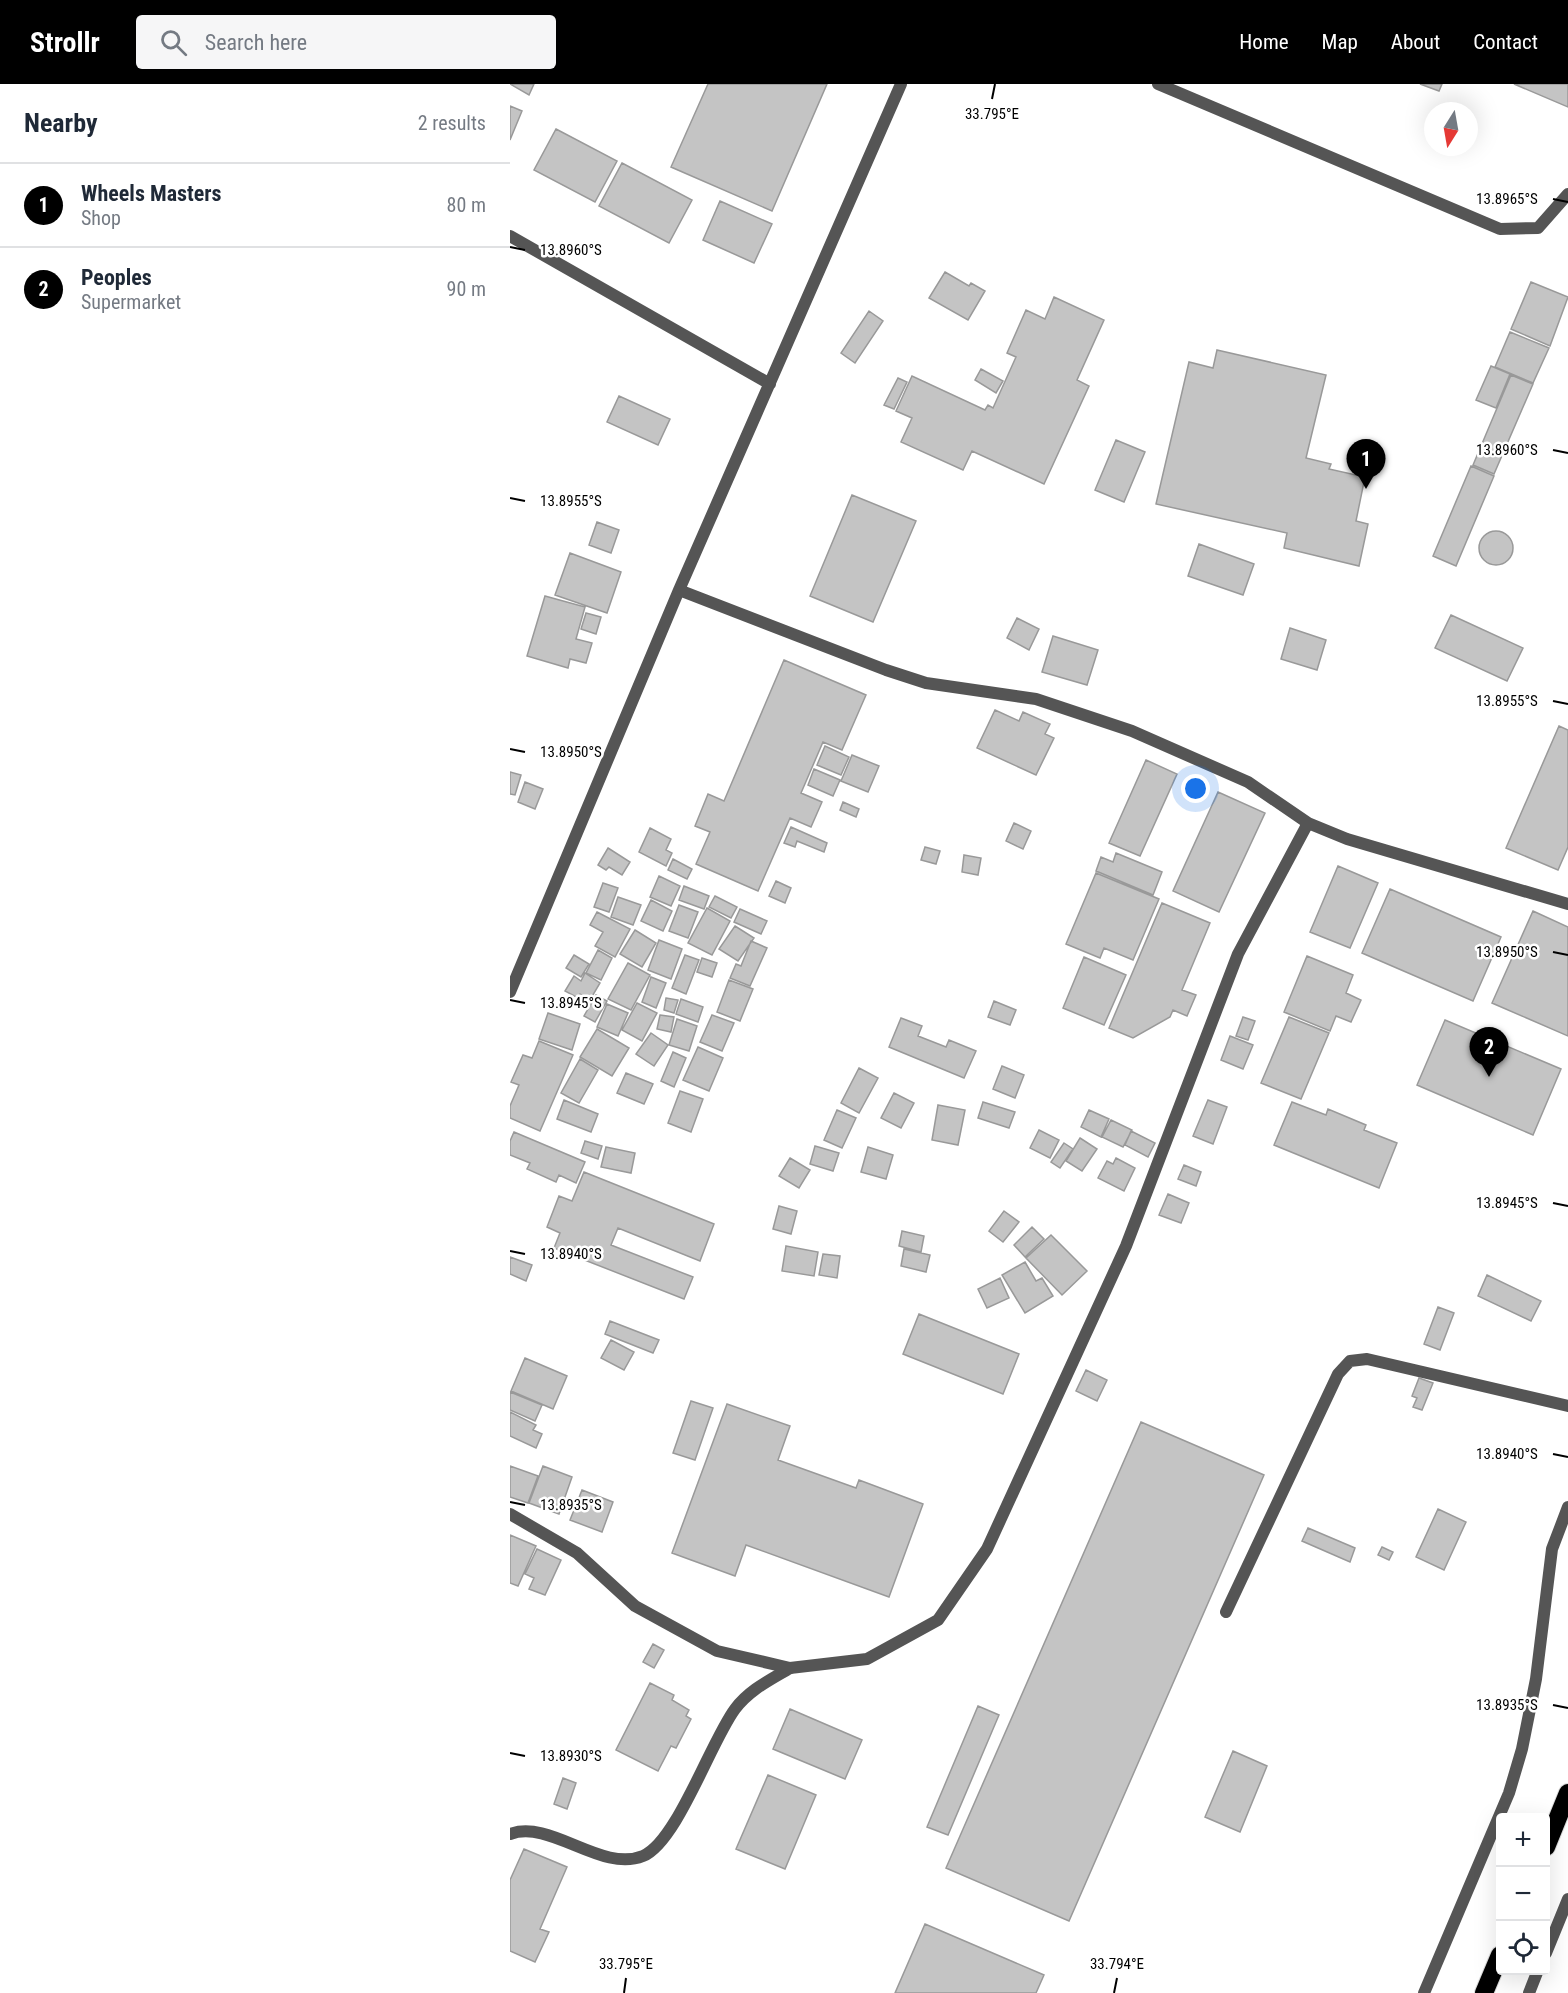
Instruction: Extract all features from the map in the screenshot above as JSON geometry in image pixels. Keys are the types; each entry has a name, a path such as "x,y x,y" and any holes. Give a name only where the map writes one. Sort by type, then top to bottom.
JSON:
{"highway":[{"path":"1550,1834 1568,1792"},
{"path":"1485,1993 1496,1964"}],"street":[{"path":"510,992 679,590 901,84"},
{"path":"1158,84 1500,229 1538,228 1568,194"},
{"path":"510,236 770,384"},
{"path":"679,590 886,670 926,683 1036,699 1132,731 1248,782 1308,823 1347,839 1568,904"},
{"path":"510,1514 577,1553 635,1606 717,1651 790,1668 867,1659 938,1620 987,1549 1126,1246 1238,954 1308,823"},
{"path":"1226,1612 1338,1374 1350,1361 1367,1359 1568,1406"},
{"path":"1424,1993 1505,1804 1516,1771 1536,1679 1552,1550 1568,1507"},
{"path":"510,1834 517,1832 546,1835 614,1859 643,1856 664,1840 735,1709 757,1687 790,1668"},
{"path":"1550,1941 1568,1899"},
{"path":"1529,1993 1536,1975"}],"building":[{"path":"510,84 534,84 529,95"},
{"path":"708,84 827,84 772,211 671,167"},
{"path":"1420,84 1442,84 1439,91"},
{"path":"1514,84 1568,84 1568,107"},
{"path":"510,106 522,111 510,140"},
{"path":"556,129 617,161 595,202 534,170"},
{"path":"622,163 692,200 669,243 599,206"},
{"path":"720,201 772,224 754,263 703,240"},
{"path":"945,272 969,286 971,283 985,291 968,320 929,298"},
{"path":"1531,282 1568,297 1550,346 1511,329"},
{"path":"1054,297 1104,320 1077,380 1089,386 1044,484 972,451 963,470 901,442 912,418 896,411 912,376 985,410 988,405 993,408 1016,357 1007,353 1026,310 1045,319"},
{"path":"869,311 883,321 855,363 841,353"},
{"path":"1510,332 1549,348 1533,383 1495,367"},
{"path":"1217,350 1326,375 1306,458 1331,464 1329,469 1365,477 1356,521 1368,524 1359,566 1284,548 1287,533 1156,504 1189,362 1213,368"},
{"path":"1491,366 1510,374 1496,408 1476,400"},
{"path":"981,369 1003,381 996,393 975,380"},
{"path":"1511,375 1533,384 1494,474 1473,465"},
{"path":"898,378 907,382 894,409 884,405"},
{"path":"619,396 670,419 658,445 607,422"},
{"path":"1116,440 1145,452 1124,502 1095,490"},
{"path":"1471,466 1494,476 1456,566 1433,556"},
{"path":"852,495 916,521 873,622 810,596"},
{"path":"597,522 619,530 611,553 589,545"},
{"path":"1496,531 1508,536 1513,548 1508,560 1496,565 1484,560 1479,548 1484,536"},
{"path":"1199,544 1254,564 1243,595 1188,576"},
{"path":"570,553 621,572 607,613 555,595"},
{"path":"545,596 585,607 576,639 592,643 586,663 570,659 568,668 527,656"},
{"path":"586,613 601,617 596,634 581,629"},
{"path":"1451,615 1523,648 1507,681 1435,648"},
{"path":"1017,618 1039,629 1029,650 1007,638"},
{"path":"1290,628 1326,640 1317,670 1281,659"},
{"path":"1053,636 1098,650 1087,685 1042,672"},
{"path":"784,660 866,695 842,750 823,742 801,793 822,802 811,827 790,818 758,891 696,864 710,832 695,826 708,794 724,801"},
{"path":"995,710 1019,721 1023,712 1050,724 1045,734 1054,738 1036,775 977,748"},
{"path":"1559,726 1568,730 1568,847 1558,870 1506,848"},
{"path":"825,746 849,757 841,775 817,765"},
{"path":"852,755 879,766 868,792 841,781"},
{"path":"1146,760 1177,774 1140,856 1109,843"},
{"path":"814,769 840,780 833,796 808,785"},
{"path":"510,772 521,775 515,795 510,794"},
{"path":"525,782 543,789 535,809 518,802"},
{"path":"1218,792 1265,813 1219,912 1173,891"},
{"path":"843,802 859,809 856,817 840,810"},
{"path":"1014,823 1031,831 1023,849 1006,841"},
{"path":"791,827 827,843 824,852 797,841 795,847 784,843"},
{"path":"650,828 671,839 666,850 672,853 666,866 639,852"},
{"path":"925,847 940,851 936,864 921,860"},
{"path":"608,848 630,862 622,875 609,867 606,870 598,865"},
{"path":"1116,853 1162,872 1153,895 1096,871 1101,857 1113,862"},
{"path":"964,855 981,858 978,875 962,872"},
{"path":"673,859 692,869 687,879 668,870"},
{"path":"1338,866 1378,883 1350,948 1310,932"},
{"path":"1096,873 1159,899 1133,960 1104,948 1100,958 1066,944"},
{"path":"659,876 680,886 671,906 650,897"},
{"path":"776,881 791,888 785,903 769,896"},
{"path":"603,883 618,888 609,912 594,907"},
{"path":"684,886 709,896 704,909 679,900"},
{"path":"1390,889 1501,937 1473,1001 1362,953"},
{"path":"715,896 737,907 731,918 709,907"},
{"path":"618,897 641,905 633,925 611,917"},
{"path":"651,900 672,911 663,931 641,921"},
{"path":"1162,903 1210,923 1182,990 1196,995 1187,1016 1173,1010 1170,1017 1133,1038 1109,1028"},
{"path":"679,905 698,912 688,938 669,931"},
{"path":"707,908 730,921 712,955 688,943"},
{"path":"740,909 767,921 761,934 734,922"},
{"path":"1533,911 1568,927 1568,1036 1492,1003"},
{"path":"597,912 630,929 615,957 595,946 603,932 590,925"},
{"path":"735,926 754,938 738,961 719,949"},
{"path":"635,930 656,943 642,967 620,954"},
{"path":"659,940 682,949 671,979 648,970"},
{"path":"751,941 767,948 750,986 730,978 736,964 741,966"},
{"path":"598,950 612,958 601,980 586,973"},
{"path":"574,955 589,964 581,977 566,968"},
{"path":"685,955 699,960 686,994 672,988"},
{"path":"1307,956 1353,975 1346,993 1361,1000 1351,1022 1336,1016 1330,1031 1284,1012"},
{"path":"1084,957 1126,975 1104,1025 1063,1008"},
{"path":"702,958 717,963 712,977 697,972"},
{"path":"628,963 650,975 631,1010 608,999"},
{"path":"585,973 600,983 590,1000 580,994 578,998 565,991 574,976 581,981"},
{"path":"651,977 666,983 656,1008 642,1002"},
{"path":"729,980 753,989 740,1021 717,1012"},
{"path":"596,995 607,1001 595,1022 584,1016"},
{"path":"666,998 678,1000 674,1013 664,1010"},
{"path":"681,999 703,1007 698,1022 676,1014"},
{"path":"994,1001 1016,1010 1010,1025 988,1017"},
{"path":"637,1003 657,1013 642,1041 622,1030"},
{"path":"607,1004 628,1013 618,1036 597,1027"},
{"path":"548,1013 580,1024 572,1050 539,1039"},
{"path":"660,1015 674,1017 671,1032 657,1029"},
{"path":"712,1015 734,1023 722,1051 700,1042"},
{"path":"1243,1017 1255,1021 1248,1040 1236,1036"},
{"path":"1289,1017 1329,1033 1301,1099 1261,1083"},
{"path":"901,1018 922,1026 918,1036 946,1047 949,1040 976,1051 964,1078 889,1047"},
{"path":"677,1019 697,1026 689,1051 669,1045"},
{"path":"1445,1020 1561,1069 1533,1135 1417,1085"},
{"path":"597,1029 629,1048 612,1076 580,1057"},
{"path":"651,1033 668,1045 654,1066 636,1054"},
{"path":"1230,1036 1253,1045 1243,1069 1221,1060"},
{"path":"539,1041 573,1055 540,1131 510,1118 510,1106 519,1085 511,1082 523,1055 532,1058"},
{"path":"698,1047 723,1058 709,1091 683,1080"},
{"path":"673,1052 686,1058 674,1087 661,1081"},
{"path":"580,1059 598,1070 579,1103 561,1093"},
{"path":"1002,1066 1024,1075 1015,1098 993,1089"},
{"path":"859,1068 878,1078 859,1113 841,1103"},
{"path":"626,1073 653,1084 644,1104 617,1093"},
{"path":"680,1091 703,1099 691,1132 668,1123"},
{"path":"894,1093 914,1103 901,1128 881,1118"},
{"path":"564,1100 598,1114 591,1132 557,1119"},
{"path":"1208,1100 1227,1107 1213,1144 1193,1136"},
{"path":"983,1102 1015,1112 1009,1128 978,1118"},
{"path":"1292,1102 1326,1115 1328,1109 1366,1125 1364,1130 1397,1143 1379,1188 1274,1145"},
{"path":"938,1105 965,1110 958,1145 932,1140"},
{"path":"837,1110 856,1118 842,1148 824,1140"},
{"path":"1089,1110 1109,1119 1101,1137 1081,1127"},
{"path":"1111,1120 1132,1130 1123,1147 1102,1137"},
{"path":"1039,1130 1059,1140 1050,1158 1030,1148"},
{"path":"1131,1131 1155,1143 1148,1157 1125,1145"},
{"path":"514,1132 585,1162 576,1183 559,1175 556,1182 527,1169 530,1163 510,1155 510,1141"},
{"path":"1080,1138 1097,1149 1082,1171 1066,1161"},
{"path":"585,1141 602,1146 598,1159 581,1153"},
{"path":"1064,1143 1073,1149 1060,1168 1051,1162"},
{"path":"815,1146 839,1153 833,1171 810,1164"},
{"path":"606,1147 635,1153 631,1173 601,1167"},
{"path":"868,1147 893,1155 886,1179 861,1172"},
{"path":"790,1158 810,1170 799,1188 779,1176"},
{"path":"1116,1158 1135,1168 1124,1191 1098,1178 1107,1161 1113,1164"},
{"path":"1184,1165 1201,1172 1196,1186 1178,1179"},
{"path":"584,1172 714,1224 700,1261 618,1228 611,1245 693,1277 684,1299 554,1248 560,1233 547,1227 559,1196 572,1201"},
{"path":"1168,1194 1189,1203 1181,1223 1159,1215"},
{"path":"779,1206 797,1211 791,1234 773,1229"},
{"path":"1004,1211 1019,1222 1003,1242 989,1231"},
{"path":"1032,1227 1044,1239 1025,1257 1014,1245"},
{"path":"902,1231 924,1236 921,1252 899,1246"},
{"path":"1051,1235 1087,1271 1062,1295 1026,1258"},
{"path":"786,1246 818,1252 814,1276 782,1271"},
{"path":"904,1249 930,1255 926,1272 901,1266"},
{"path":"823,1254 840,1256 837,1278 819,1275"},
{"path":"510,1257 532,1265 526,1281 510,1274"},
{"path":"1025,1262 1036,1281 1042,1278 1053,1296 1025,1313 1002,1275"},
{"path":"1487,1275 1541,1301 1531,1321 1478,1296"},
{"path":"1000,1278 1009,1298 987,1308 978,1289"},
{"path":"1438,1307 1454,1313 1440,1350 1424,1344"},
{"path":"919,1314 1019,1354 1003,1394 903,1354"},
{"path":"610,1321 659,1340 653,1353 605,1334"},
{"path":"611,1340 634,1352 624,1370 601,1358"},
{"path":"525,1358 567,1376 553,1409 511,1391"},
{"path":"1086,1370 1107,1380 1097,1401 1076,1391"},
{"path":"1419,1378 1433,1383 1422,1410 1413,1407 1417,1398 1412,1396"},
{"path":"510,1392 542,1405 535,1421 510,1410"},
{"path":"691,1401 713,1408 695,1460 673,1453"},
{"path":"727,1404 790,1426 778,1460 856,1488 859,1480 923,1504 889,1597 746,1545 735,1576 672,1553"},
{"path":"510,1412 536,1425 533,1430 542,1434 536,1448 510,1436"},
{"path":"1141,1422 1264,1475 1069,1921 946,1868"},
{"path":"510,1466 538,1476 528,1503 510,1497"},
{"path":"543,1466 572,1477 559,1514 529,1503"},
{"path":"582,1490 613,1502 602,1532 570,1520"},
{"path":"1438,1509 1466,1522 1444,1570 1416,1557"},
{"path":"1308,1528 1355,1548 1350,1562 1302,1541"},
{"path":"510,1535 536,1546 518,1586 510,1583"},
{"path":"1382,1547 1393,1552 1389,1560 1378,1555"},
{"path":"537,1549 561,1560 545,1595 529,1589 534,1578 525,1574"},
{"path":"653,1644 664,1650 654,1668 643,1662"},
{"path":"650,1683 674,1695 672,1700 689,1710 686,1716 691,1719 676,1748 671,1746 658,1771 616,1750"},
{"path":"978,1706 999,1715 948,1835 927,1827"},
{"path":"790,1709 862,1740 845,1779 773,1749"},
{"path":"1233,1751 1267,1766 1240,1832 1205,1817"},
{"path":"768,1775 816,1795 785,1869 736,1849"},
{"path":"563,1778 576,1783 567,1809 554,1804"},
{"path":"524,1849 567,1867 540,1929 549,1932 535,1962 510,1951 510,1880"},
{"path":"925,1924 1044,1975 1036,1993 895,1993"}],"place":[{"name":"Wheels Masters","path":"1366,489"},
{"name":"Peoples","path":"1489,1077"}]}
